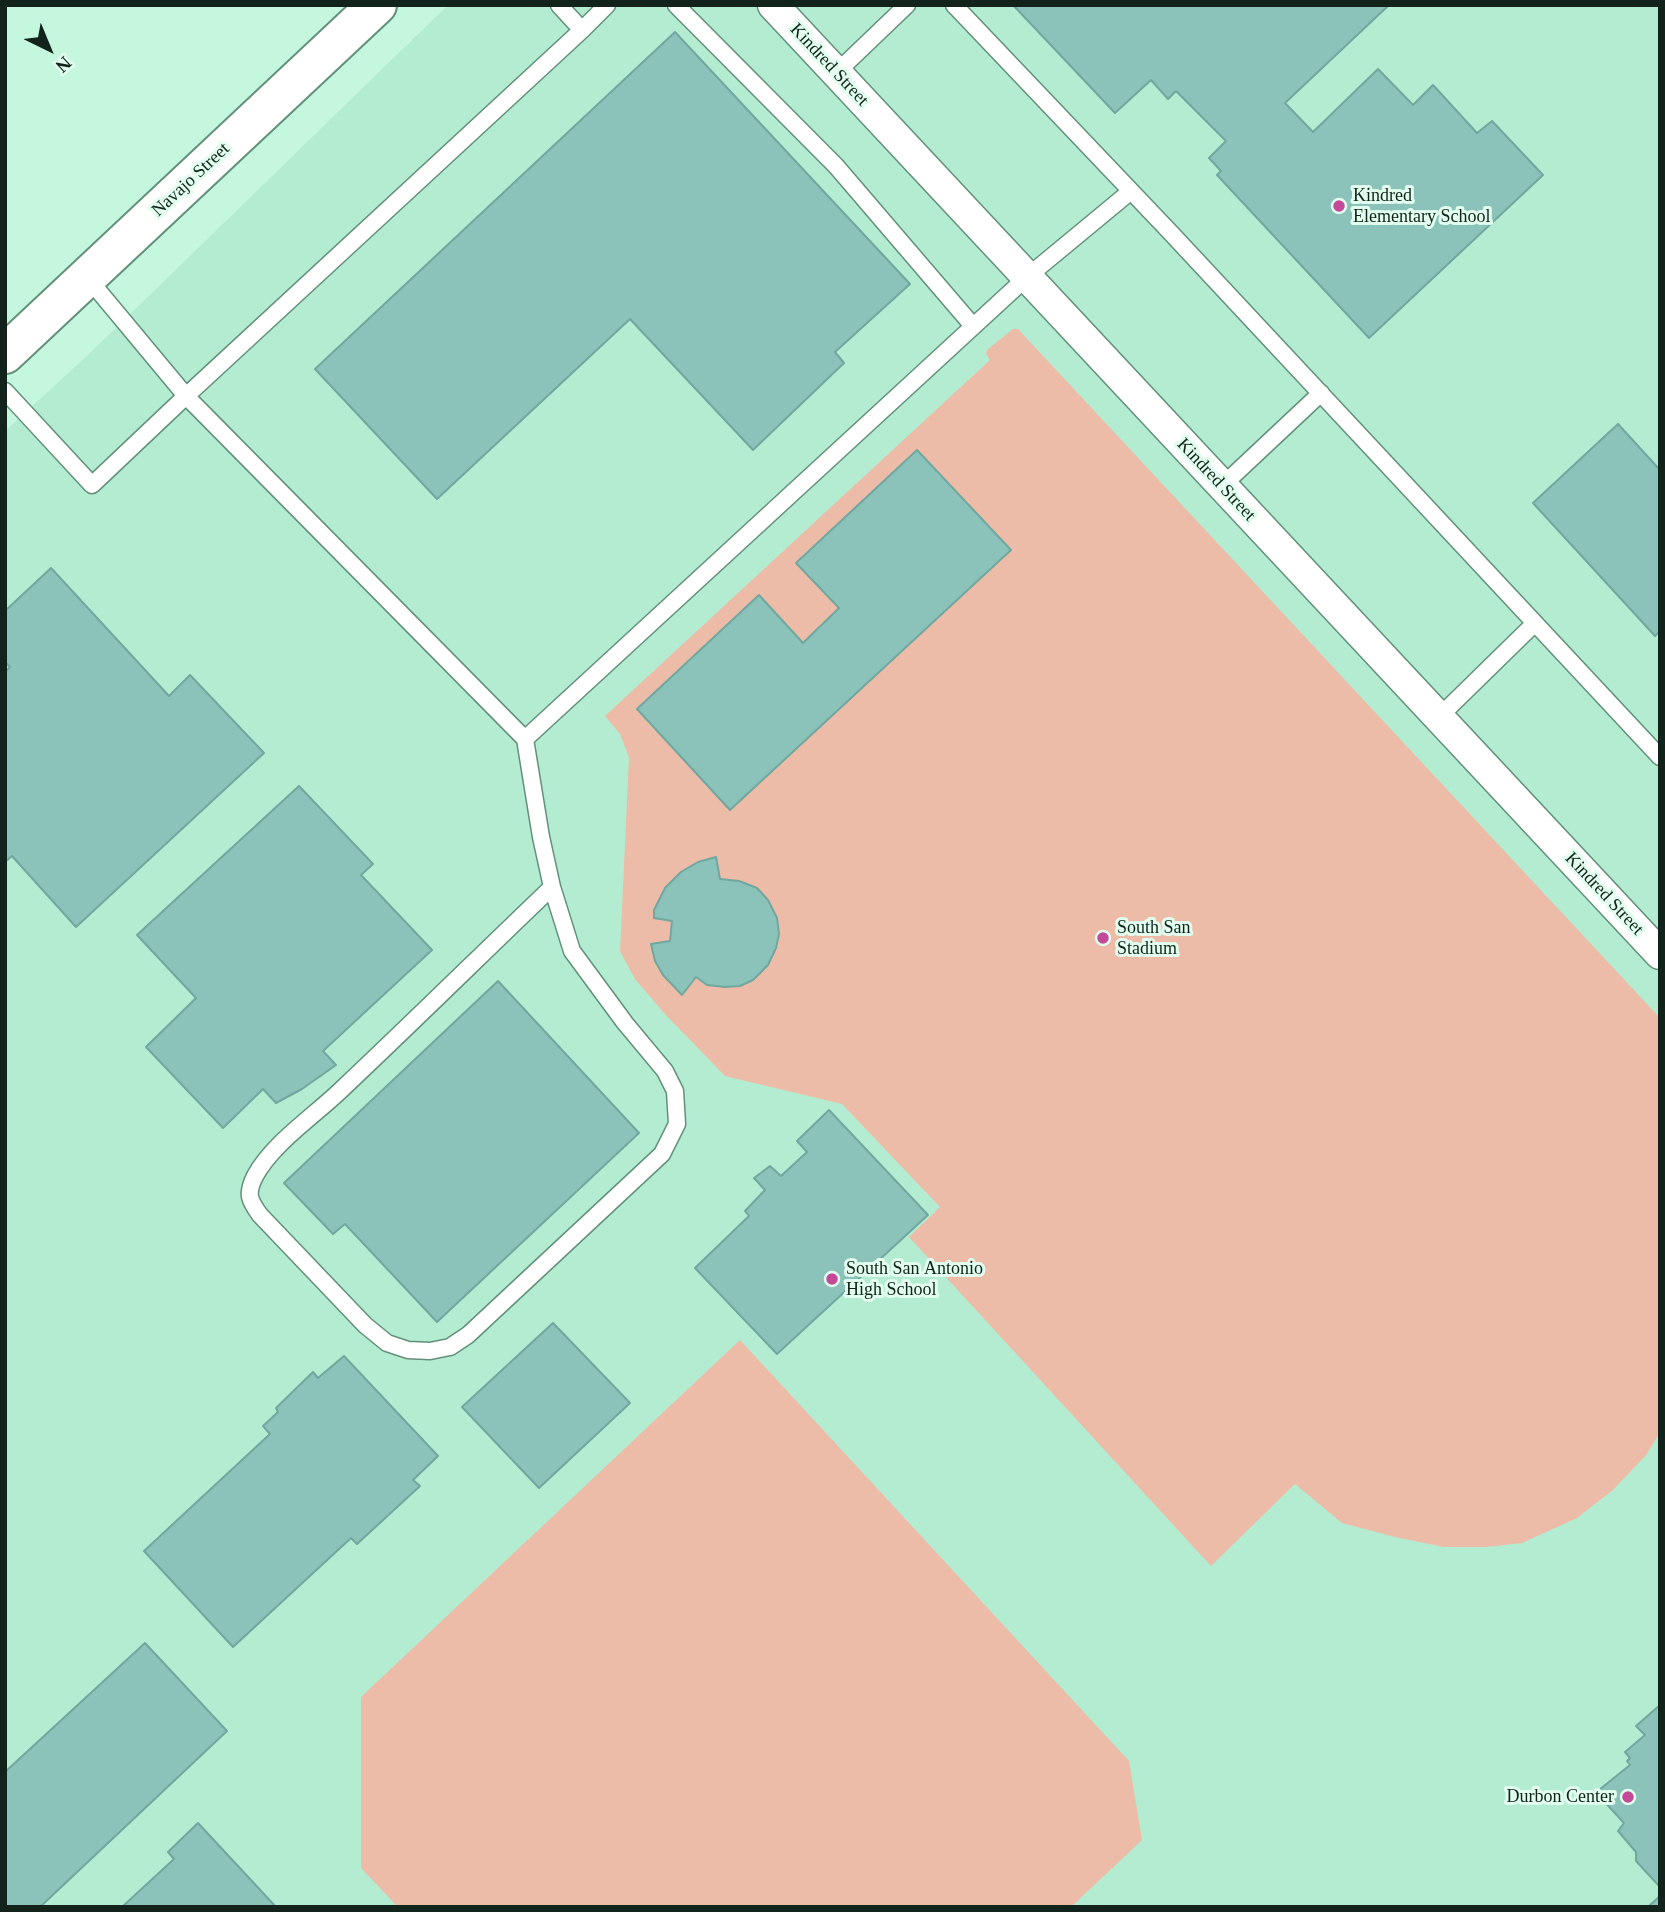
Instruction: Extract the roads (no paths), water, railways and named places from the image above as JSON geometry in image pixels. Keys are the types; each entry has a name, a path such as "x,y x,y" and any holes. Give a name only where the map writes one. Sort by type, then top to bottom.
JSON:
{"street":[{"name":"Navajo Street","path":"5,354 376,5"},
{"name":"Kindred Street","path":"773,5 1660,954"}],"lane":[{"path":"559,5 582,30"},
{"path":"5,391 92,485 607,5"},
{"path":"676,5 836,166 973,326"},
{"path":"836,73 907,5"},
{"path":"954,5 1660,757"},
{"path":"525,739 1027,276 1131,191"},
{"path":"87,278 186,396 525,739 552,887 572,951 664,1071 675,1091 677,1124 662,1154 467,1335 450,1347 430,1350 408,1350 387,1343 365,1325 260,1215 251,1202 250,1189 271,1153 340,1091 552,887"},
{"path":"1222,486 1321,393"},
{"path":"1439,717 1535,623"}],"place":[{"name":"Kindred Elementary School","path":"1339,206"},
{"name":"South San Stadium","path":"1103,938"},
{"name":"South San Antonio High School","path":"832,1279"},
{"name":"Durbon Center","path":"1628,1797"}]}
